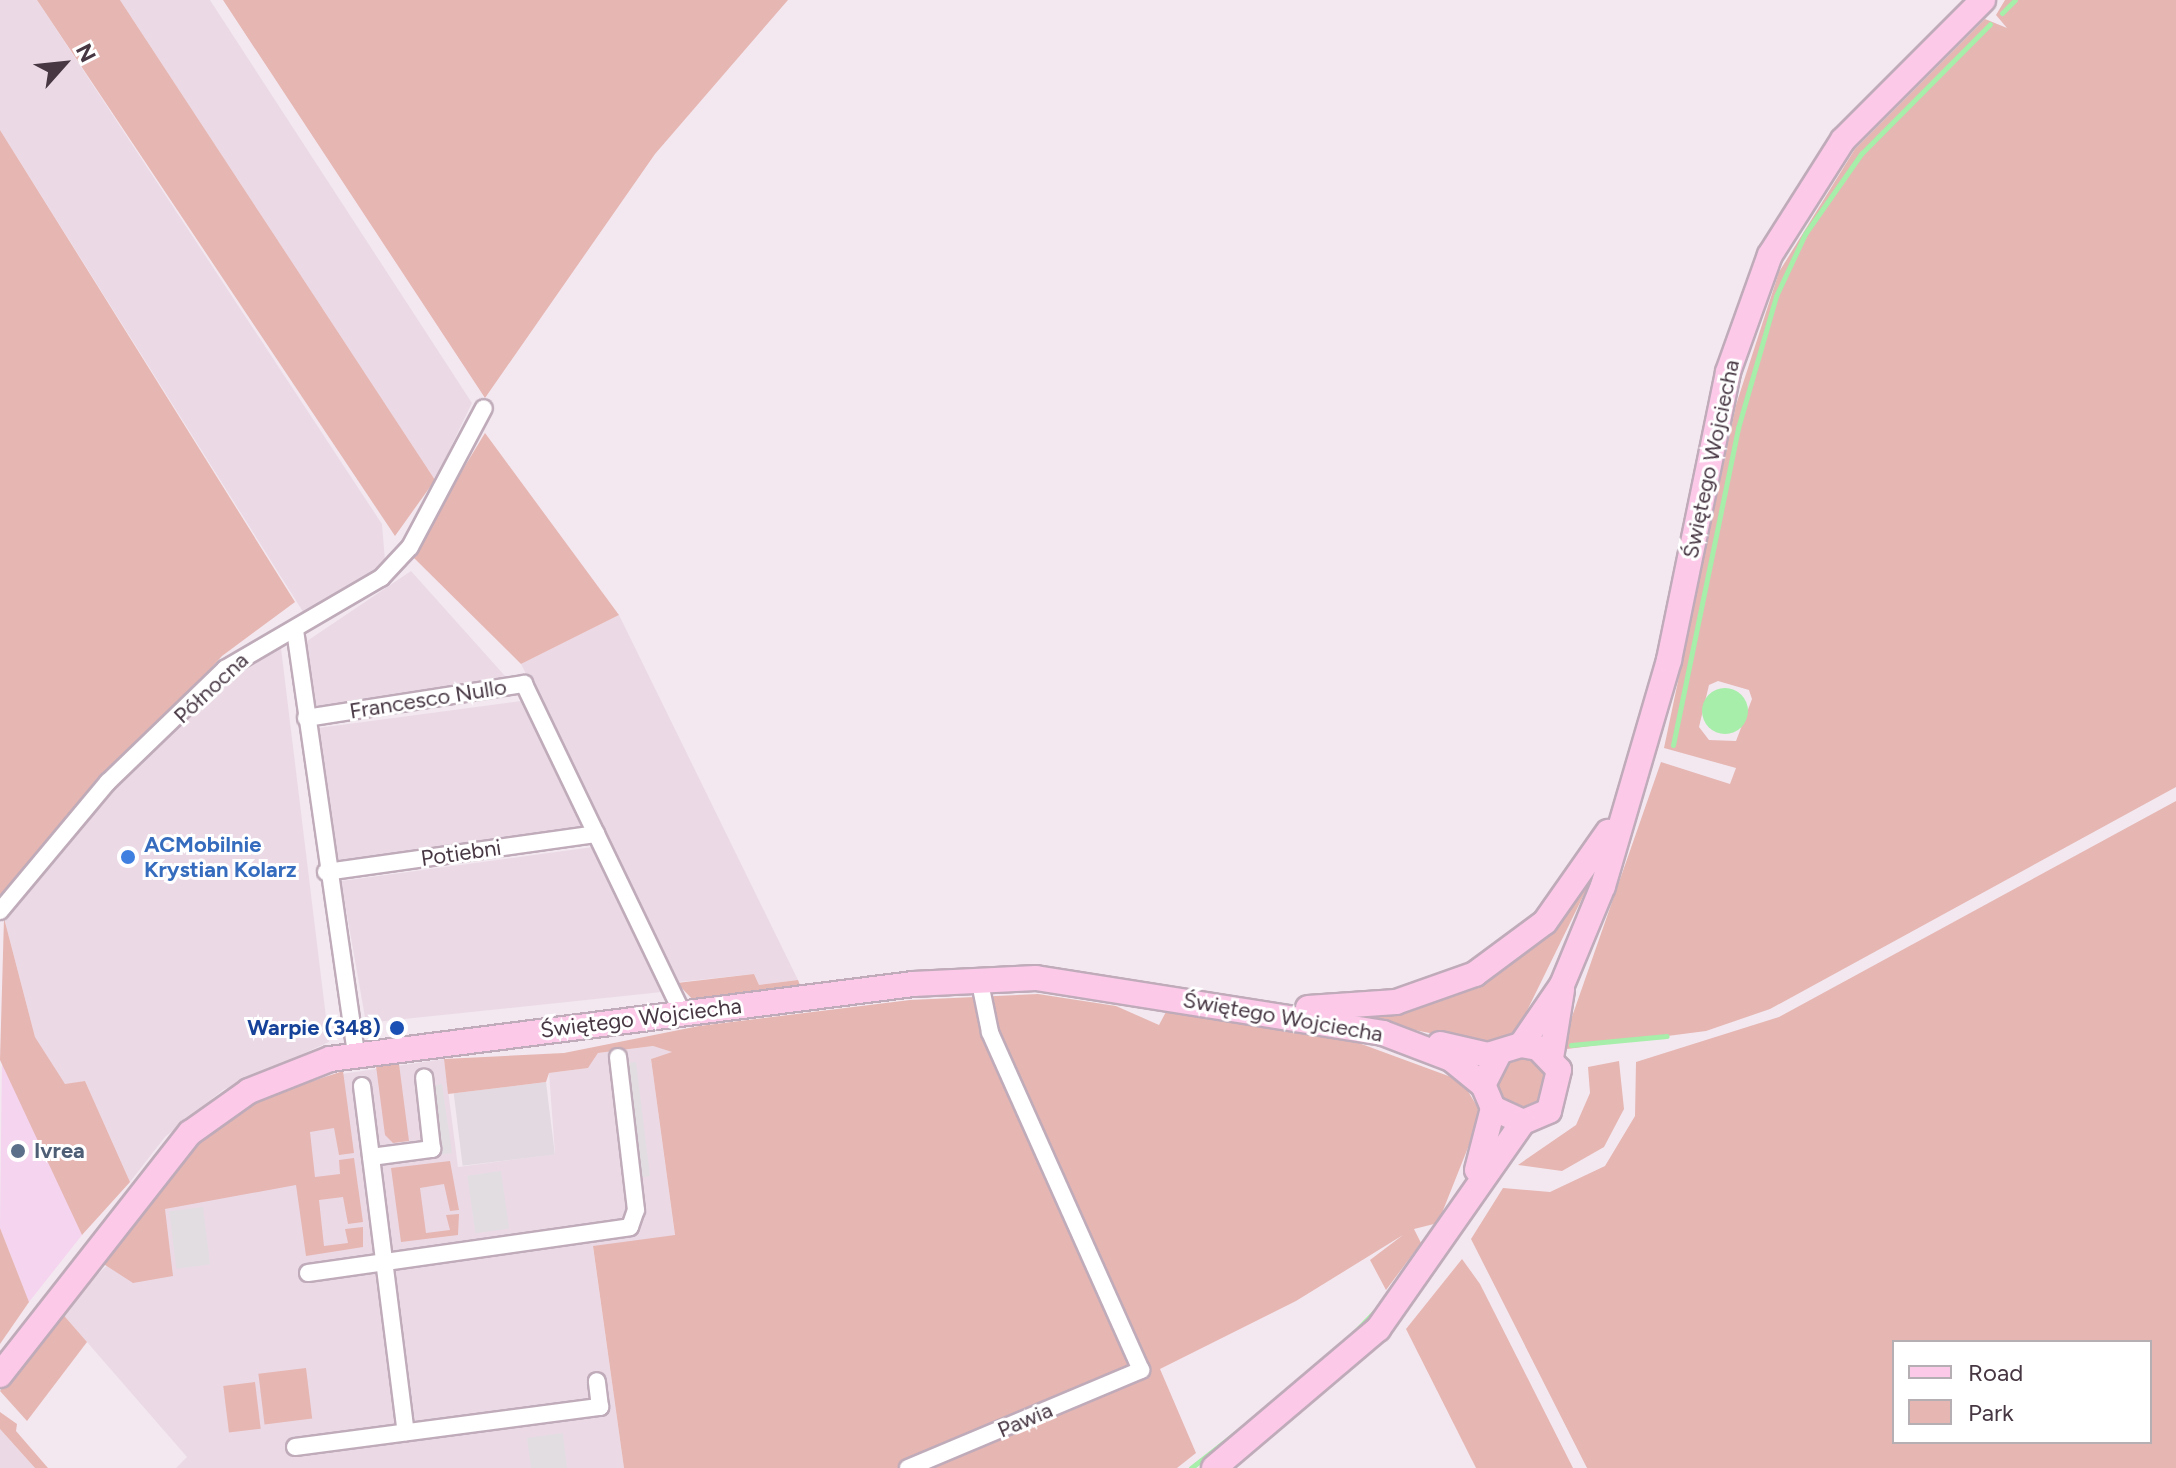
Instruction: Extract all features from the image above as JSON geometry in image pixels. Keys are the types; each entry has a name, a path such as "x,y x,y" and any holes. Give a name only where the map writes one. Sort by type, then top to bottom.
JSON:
{"street":[{"name":"Świętego Wojciecha","path":"1551,1058 1562,985 1627,803 1669,660 1728,372 1770,255 1843,140 1983,0"},
{"name":"Północna","path":"0,911 108,782 225,669 367,591 410,547 484,408"},
{"path":"295,630 326,872 356,1054"},
{"name":"Francesco Nullo","path":"306,718 524,684 682,1013"},
{"path":"1253,1010 1381,1005 1475,974 1524,941 1564,901 1627,803"},
{"name":"Potiebni","path":"326,872 596,834"},
{"name":"Świętego Wojciecha","path":"0,1375 190,1133 277,1077 356,1054 979,978 1107,985 1414,1042 1510,1049 1562,985"},
{"name":"Pawia","path":"908,1468 1141,1370 990,1032 979,978"},
{"name":"Świętego Wojciecha","path":"1414,1042 1483,1085"},
{"path":"1214,1468 1378,1329 1424,1271 1473,1188 1523,1122 1558,1099 1561,1085 1551,1058 1510,1049 1483,1085 1493,1108 1473,1188"},
{"path":"308,1273 630,1227 636,1210 618,1057"},
{"path":"371,1157 432,1149 424,1077"},
{"path":"362,1086 406,1432"},
{"path":"1493,1108 1523,1122"},
{"path":"295,1447 600,1407 597,1381"}],"shaded area":[{"path":"0,0 37,0 382,524 385,560 356,590 305,615 0,130"},
{"path":"120,0 210,0 472,403 435,480"},
{"path":"411,571 514,686 315,713 304,643"},
{"path":"619,615 798,980 759,985 754,974 679,982 521,664"},
{"path":"281,648 329,1042 223,1090 165,1137 130,1182 85,1081 65,1085 35,1037 4,918 107,792 246,658"},
{"path":"1725,688 1741,695 1748,711 1741,727 1725,734 1709,727 1702,711 1709,695"},
{"path":"521,701 582,829 338,864 318,728"},
{"path":"593,847 662,992 366,1023 341,881"},
{"path":"653,1046 673,1052 651,1059 675,1236 593,1247 624,1468 176,1468 187,1457 60,1311 165,1209 211,1196 314,1078 444,1059 458,1167 555,1154 549,1073 588,1068 598,1053"},
{"path":"2,1059 82,1235 29,1302 0,1228"},
{"path":"636,1062 650,1176 626,1179 612,1065"},
{"path":"546,1082 555,1154 463,1166 454,1093"},
{"path":"442,1084 452,1153 440,1155 432,1086"},
{"path":"501,1171 509,1228 475,1233 467,1176"},
{"path":"203,1207 210,1265 176,1269 169,1211"},
{"path":"0,1429 35,1468 0,1468"},
{"path":"563,1433 567,1468 531,1468 527,1438"}],"green space":[{"path":"37,0 120,0 435,480 395,536"},
{"path":"223,0 788,0 655,154 485,398"},
{"path":"2005,0 2176,0 2176,787 1770,1009 1706,1031 1567,1049 1567,1031 1661,762 1730,784 1736,768 1664,748 1736,405 1779,272 1855,149 1985,19 2007,28 1996,15","holes":["1718,681 1749,690 1752,699 1736,741 1709,740 1699,727 1709,685"]},
{"path":"0,130 295,602 222,656 0,901"},
{"path":"485,433 619,615 521,664 411,555"},
{"path":"2176,801 2176,1468 1587,1468 1471,1239 1503,1188 1550,1192 1605,1166 1635,1116 1636,1062 1779,1017"},
{"path":"1597,868 1516,1033 1485,1044 1349,1017 1443,996"},
{"path":"4,918 35,1037 65,1084 85,1081 130,1182 82,1235 0,1060"},
{"path":"754,974 759,985 798,980 801,988 695,1002 677,983"},
{"path":"1038,994 1116,1006 1159,1025 1167,1010 1356,1042 1462,1081 1478,1108 1477,1125 1438,1223 1414,1229 1421,1243 1386,1290 1370,1260 1403,1235 1296,1301 1160,1369 1196,1453 1177,1468 624,1468 593,1246 675,1235 651,1059 672,1052 653,1046 598,1053 588,1068 549,1073 546,1082 448,1094 444,1059 564,1053 699,1026 910,1000"},
{"path":"1508,1052 1547,1060 1543,1111 1499,1111 1491,1067"},
{"path":"1619,1061 1624,1109 1604,1147 1562,1171 1518,1165 1576,1125 1590,1093 1588,1067"},
{"path":"399,1064 409,1141 393,1143 385,1135 376,1066"},
{"path":"343,1071 354,1153 339,1155 334,1128 310,1132 315,1177 340,1174 339,1160 354,1158 363,1222 348,1224 343,1197 319,1200 324,1246 348,1243 345,1229 363,1227 363,1247 306,1256 296,1185 165,1209 173,1276 133,1283 99,1261 205,1135 250,1102"},
{"path":"450,1161 459,1210 450,1211 444,1184 420,1188 426,1233 450,1230 446,1215 459,1214 458,1235 401,1242 391,1168"},
{"path":"0,1228 29,1302 0,1344"},
{"path":"1462,1259 1480,1284 1573,1468 1476,1468 1406,1329"},
{"path":"60,1311 87,1342 27,1421 0,1391"},
{"path":"306,1368 312,1419 265,1424 258,1374"},
{"path":"255,1382 261,1429 229,1433 223,1386"},
{"path":"0,1412 17,1424 16,1431 48,1468 35,1468 0,1429"}],"waterway":[{"path":"2002,13 2015,0"},
{"path":"1673,745 1738,428 1776,296 1805,234 1861,154 1990,24"},
{"path":"1571,1045 1667,1036"},
{"path":"1346,1341 1381,1305"},
{"path":"1191,1468 1256,1417"}],"place":[{"name":"ACMobilnie Krystian Kolarz","path":"128,857"},
{"name":"Warpie (348)","path":"397,1028"},
{"name":"Ivrea","path":"18,1151"}]}
